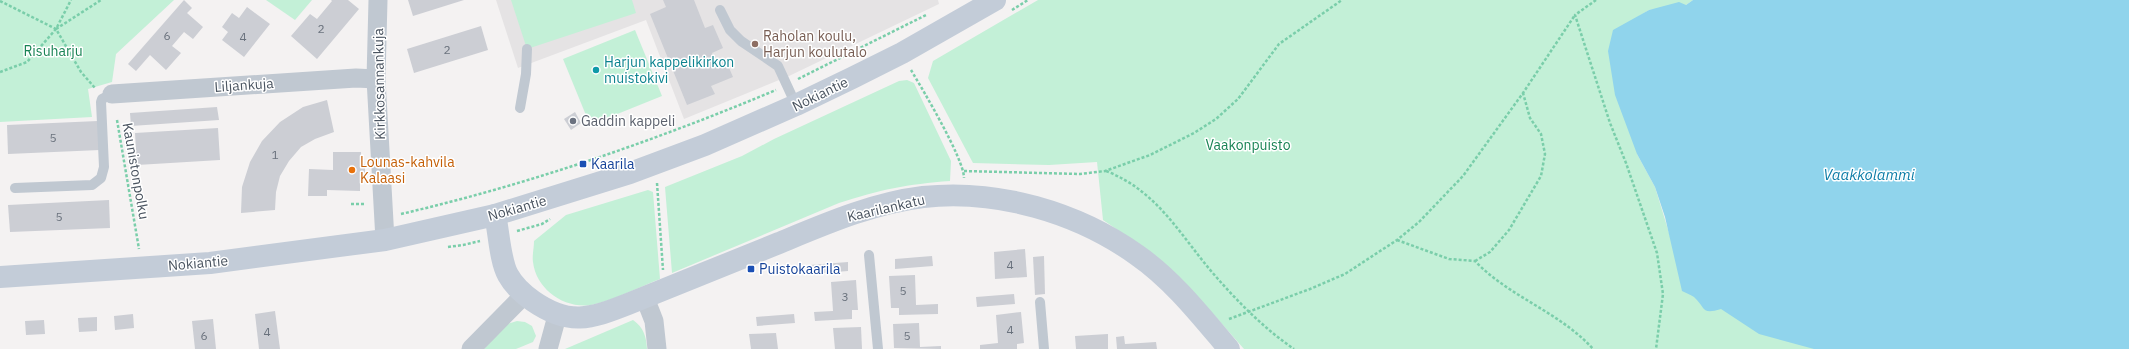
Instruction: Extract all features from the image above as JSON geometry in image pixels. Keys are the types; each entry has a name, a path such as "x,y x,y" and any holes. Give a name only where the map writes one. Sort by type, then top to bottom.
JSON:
{"main road":[{"name":"Nokiantie","path":"0,277 210,263 386,240 496,215 652,166 705,145 796,105 902,53 989,2"},
{"name":"Kaarilankatu","path":"557,316 577,318 593,316 645,298 860,211 923,197 963,196 1011,202 1055,213 1103,232 1138,255 1168,280 1229,349"},
{"path":"496,215 507,274 524,295 557,316"}],"street":[{"name":"Kirkkosannankuja","path":"378,0 376,79 386,240"},
{"name":"Liljankuja","path":"110,94 348,79 376,79"},
{"path":"471,349 524,295"},
{"path":"645,298 654,321 657,348"},
{"path":"548,349 557,316"}],"lane":[{"path":"720,10 730,30 741,41 778,66 796,105"},
{"path":"520,108 526,74 526,49"},
{"path":"15,188 92,185 98,181 104,167 101,102 110,94"},
{"path":"870,254 878,349"},
{"path":"1040,302 1044,349"}],"path":[{"path":"0,72 27,62 56,29 72,0"},
{"path":"56,29 101,0"},
{"path":"910,67 964,171 1080,174 1105,171 1164,148 1194,133 1216,119 1238,99 1279,44 1342,0"},
{"path":"1213,330 1229,318 1310,289 1345,274 1397,240 1419,222 1463,176 1523,93 1575,15 1596,0"},
{"path":"0,1 56,29 81,72 92,85 110,94"},
{"path":"1575,15 1610,123 1626,163 1657,253 1663,294 1656,349"},
{"path":"384,218 512,186 644,142 787,84 892,32"},
{"path":"1397,240 1450,259 1476,260 1490,252 1509,230 1541,176 1545,154 1541,134 1530,118 1523,93"},
{"name":"Kaunistonpolku","path":"110,94 140,252"},
{"path":"644,142 658,184 664,278 668,288"},
{"path":"1105,171 1130,183 1162,209 1218,279 1249,310 1294,349"},
{"path":"1476,260 1485,271 1521,298 1584,339 1592,349"}],"shaded area":[{"name":"Raholan koulu, Harjun koulutalo","path":"496,0 938,0 939,4 789,76 684,119 646,20 518,68"}],"green space":[{"name":"Risuharju","path":"0,0 174,0 116,54 112,82 88,89 92,117 0,122"},
{"path":"266,0 312,0 295,20"},
{"path":"511,0 632,0 636,13 527,49"},
{"name":"Vaakonpuisto","path":"1038,0 1693,0 1686,5 1649,10 1636,18 1637,154 1655,187 1673,246 2129,349 1244,349 1215,316 1153,254 1103,220 1097,162 1049,165 973,163 928,78 933,61"},
{"path":"635,30 662,96 590,125 563,59"},
{"path":"907,80 914,83 951,161 950,181 894,188 867,194 839,203 672,273 665,187 742,156 774,139 899,81"},
{"path":"648,190 653,192 660,279 617,297 591,305 571,304 553,295 546,289 535,272 533,260 534,241 566,215"},
{"path":"633,320 640,326 644,333 647,349 565,349"},
{"path":"517,321 525,322 532,326 536,336 533,342 516,349 484,349 507,324"}],"water":[{"name":"Vaakkolammi","path":"1693,0 2129,0 2129,349 1814,349 1759,334 1721,309 1707,311 1704,309 1694,297 1682,291 1665,217 1655,187 1637,154 1615,95 1608,51 1613,30 1649,10 1679,2 1686,5"}],"building":[{"path":"184,0 192,8 187,13 203,27 193,39 184,32 172,46 181,53 166,70 150,55 136,71 128,64"},
{"path":"331,0 348,0 359,9 317,59 291,36 310,14 317,19 332,1"},
{"path":"408,0 464,0 413,16"},
{"path":"663,0 694,0 705,28 713,25 723,48 712,53 718,67 727,63 733,77 711,86 715,94 687,105 650,14 666,7"},
{"path":"247,7 270,24 244,57 222,40 228,32 222,27 232,13 239,18"},
{"path":"481,26 488,50 414,73 407,49"},
{"path":"327,100 334,132 315,139 301,147 289,161 280,176 276,192 275,210 241,213 242,187 250,162 262,141 280,122 303,107"},
{"path":"217,107 219,120 131,126 130,113"},
{"name":"Gaddin kappeli","path":"575,112 581,123 571,130 564,119"},
{"path":"98,121 100,150 8,154 7,125"},
{"path":"218,128 220,160 137,165 135,133"},
{"path":"333,152 361,152 361,164 365,164 365,177 360,177 360,191 327,190 327,196 308,196 309,169 333,170"},
{"path":"109,200 110,228 10,232 8,205"},
{"path":"1025,249 1027,277 995,279 994,252"},
{"path":"932,256 933,266 895,269 895,259"},
{"path":"1044,256 1045,294 1035,295 1033,257"},
{"path":"848,262 848,271 811,274 810,265"},
{"path":"915,275 916,305 938,304 938,314 899,315 899,308 891,308 889,276"},
{"path":"856,280 858,310 852,310 852,319 815,321 814,312 833,311 831,282"},
{"path":"1014,294 1015,304 977,307 976,297"},
{"path":"275,311 280,349 259,349 255,314"},
{"path":"1021,312 1024,343 1017,344 1017,349 980,349 980,345 998,343 996,315"},
{"path":"133,314 134,328 115,330 114,316"},
{"path":"794,314 795,323 757,326 756,317"},
{"path":"97,317 97,331 79,332 78,318"},
{"path":"213,319 216,349 195,349 192,321"},
{"path":"44,320 45,334 26,335 25,321"},
{"path":"919,323 920,347 941,346 941,349 894,348 893,324"},
{"path":"861,327 862,349 835,349 833,328"},
{"path":"776,333 778,349 751,349 749,334"},
{"path":"1108,334 1108,349 1076,349 1075,336"},
{"path":"1124,336 1125,344 1156,342 1157,349 1117,349 1116,337"}],"place":[{"name":"Raholan koulu, Harjun koulutalo","path":"755,44"},
{"name":"Harjun kappelikirkon muistokivi","path":"596,70"},
{"name":"Gaddin kappeli","path":"573,121"},
{"name":"Kaarila","path":"583,164"},
{"name":"Lounas-kahvila Kalaasi","path":"352,170"},
{"name":"Puistokaarila","path":"751,269"}]}
